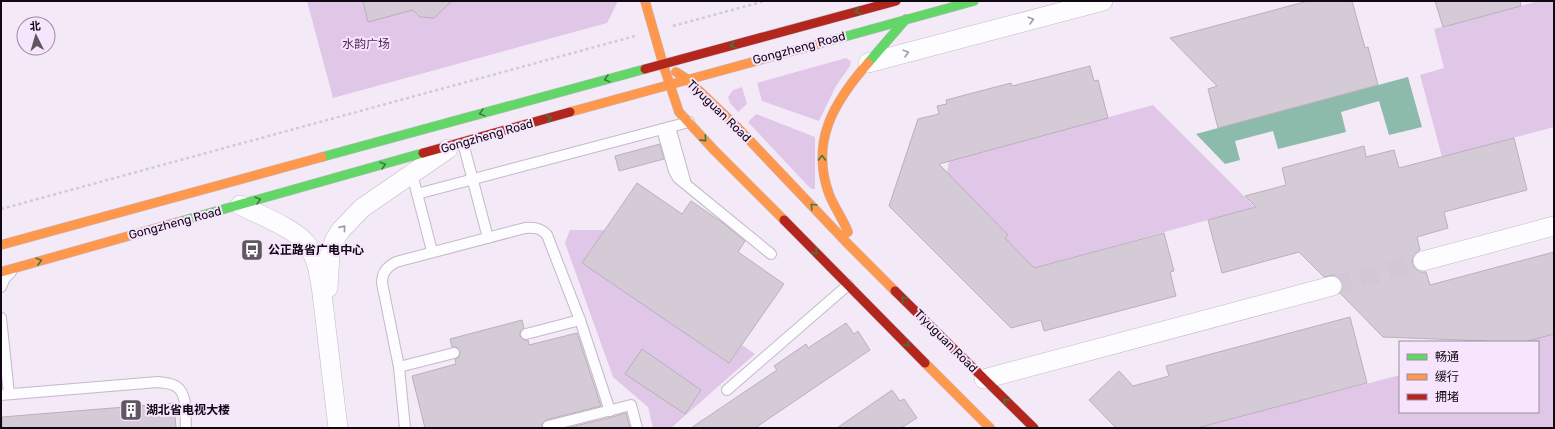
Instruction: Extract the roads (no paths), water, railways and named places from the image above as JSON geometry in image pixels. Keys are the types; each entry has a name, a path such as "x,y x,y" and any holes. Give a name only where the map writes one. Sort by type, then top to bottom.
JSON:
{"main road":[{"path":"645,1 663,64"},
{"name":"Gongzheng Road","path":"1,245 896,1"},
{"name":"Gongzheng Road","path":"1,272 669,84 974,1"},
{"path":"852,247 846,226 834,206 829,194 822,167 822,152 825,132 835,107 851,83 906,19"},
{"name":"Tiyuguan Road","path":"663,64 687,79 736,126 852,247 1034,428"},
{"name":"Tiyuguan Road","path":"663,64 678,112 990,428"}],"street":[{"path":"868,63 1103,1"},
{"path":"329,348 328,268 335,239 341,230 362,208 458,144"},
{"path":"240,205 293,232 306,243 311,250 319,274 338,428"},
{"path":"1423,261 1554,226"},
{"path":"984,379 1332,286"}],"lane":[{"path":"417,194 689,122"},
{"path":"666,128 676,175 771,254"},
{"path":"458,144 472,179 488,238"},
{"path":"412,174 432,252"},
{"path":"405,428 399,368 382,283 382,274 390,265 396,262 532,227 544,232 580,320 610,410"},
{"path":"1,287 5,278 15,268"},
{"path":"727,390 848,284"},
{"path":"1,318 5,395 158,382 169,383 177,387 182,393 186,428"},
{"path":"526,334 580,320"},
{"path":"399,368 454,353"},
{"path":"548,426 568,423 631,405 637,428"}],"tunnel":[{"path":"1332,286 1423,261"}],"place":[{"name":"公正路省广电中心","path":"252,250"},
{"name":"湖北省电视大楼","path":"131,410"}],"park label":[{"name":"水韵广场","path":"366,44"}]}
